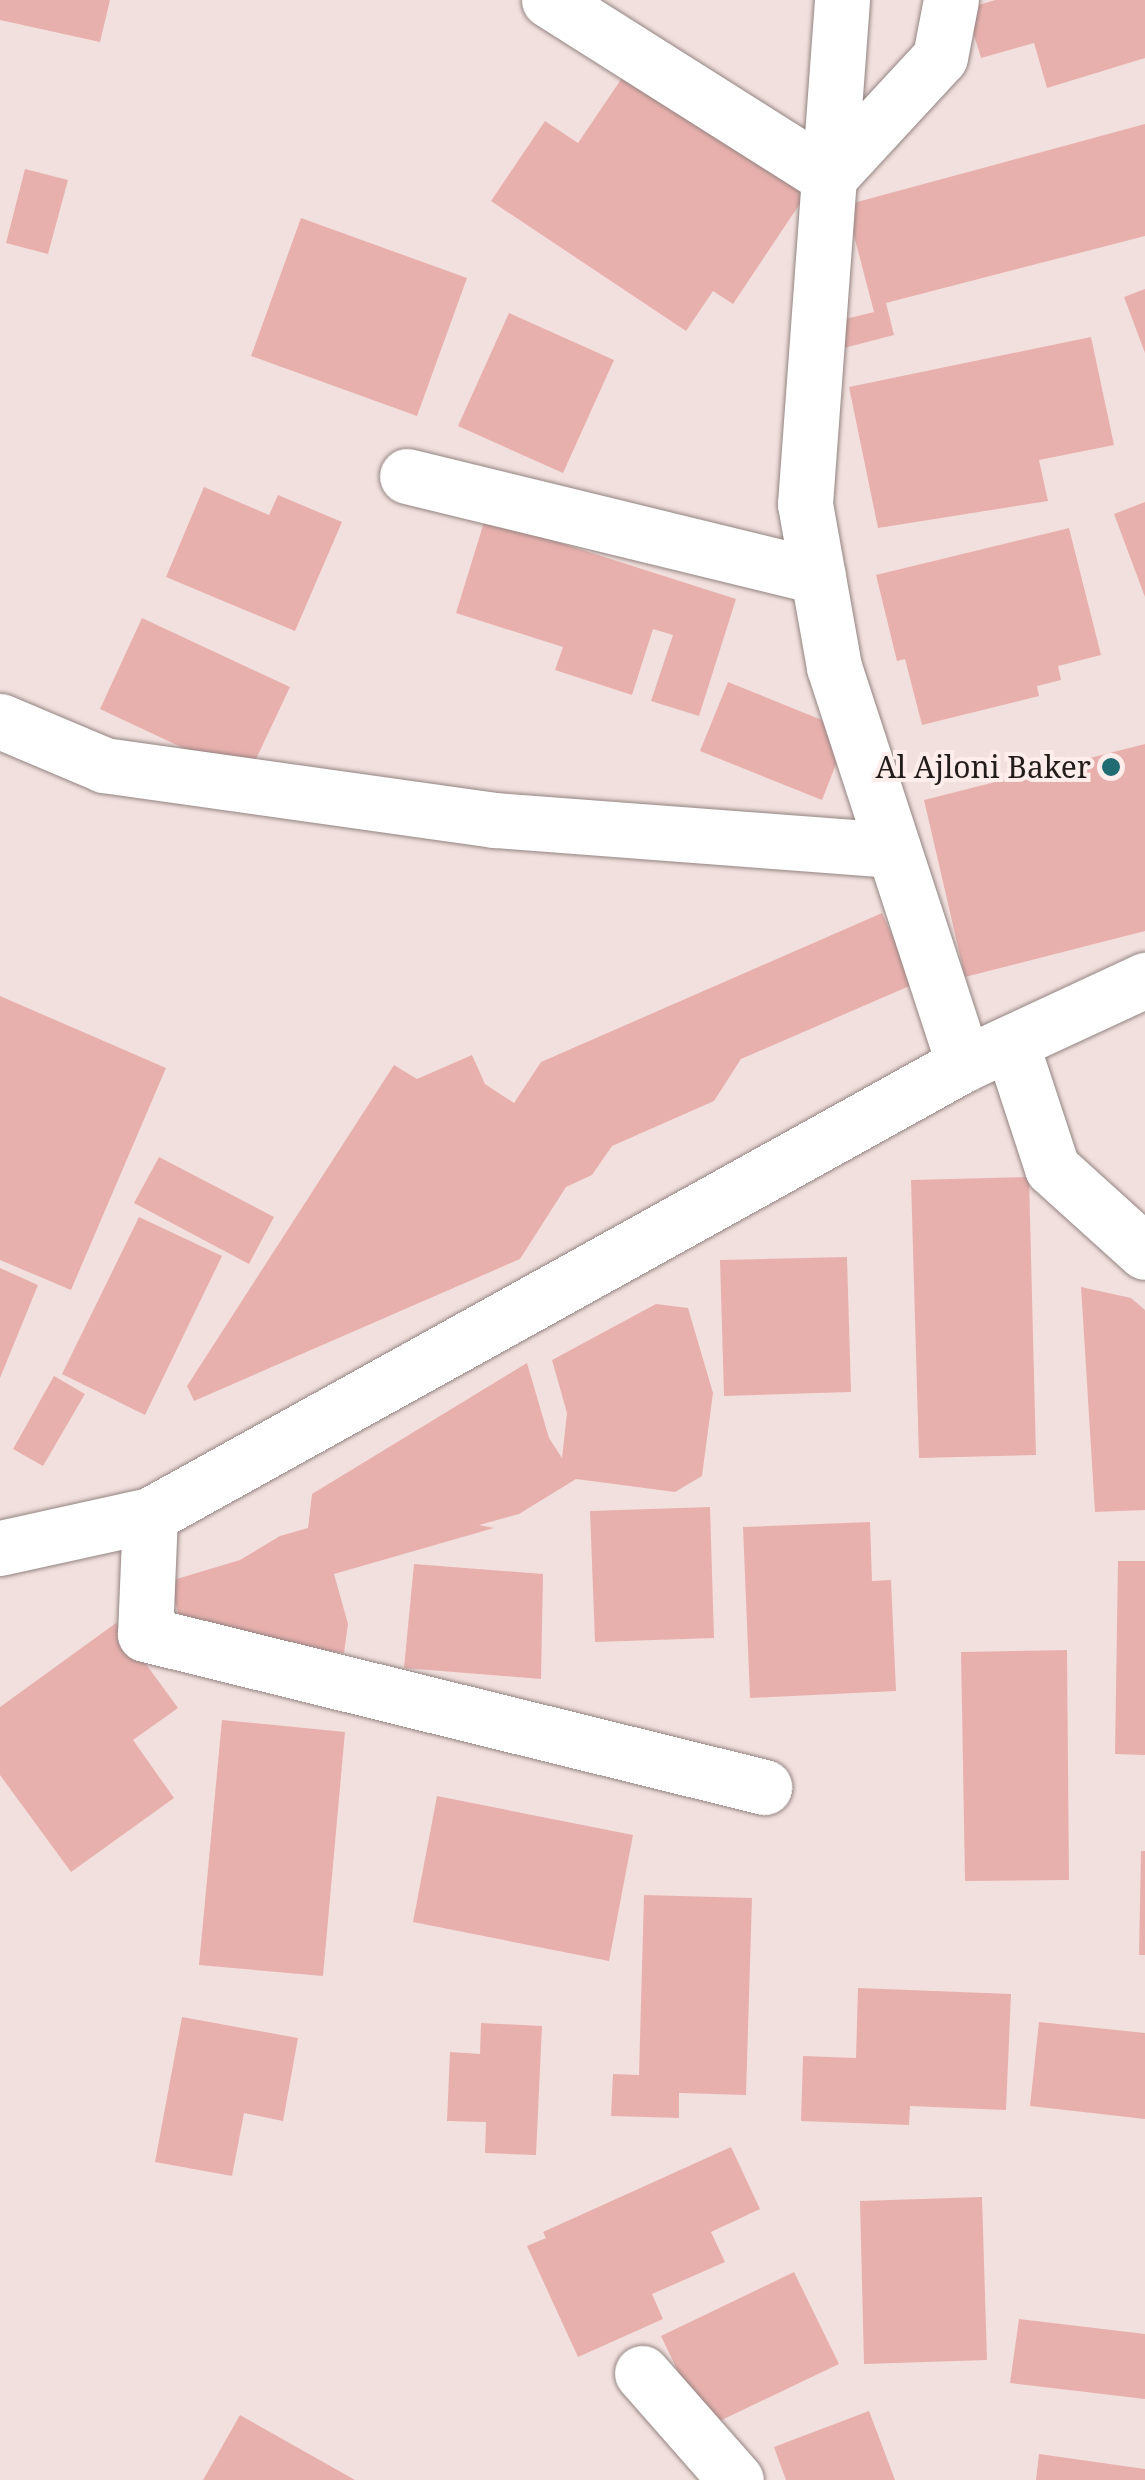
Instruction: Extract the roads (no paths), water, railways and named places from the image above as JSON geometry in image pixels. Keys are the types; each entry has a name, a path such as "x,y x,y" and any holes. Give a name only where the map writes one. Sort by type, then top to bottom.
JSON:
{"street":[{"path":"548,0 829,177"},
{"path":"842,0 805,504 834,668 892,850 988,1053 1052,1168 1145,1252"},
{"path":"829,177 940,57 950,0"},
{"path":"407,476 818,576"},
{"path":"0,721 124,768 494,820 892,850"},
{"path":"0,1548 150,1515 988,1053 1145,980"},
{"path":"150,1515 145,1634 764,1788"},
{"path":"642,2374 736,2480"}],"place":[{"name":"Al Ajloni Baker","path":"1111,767"}]}
